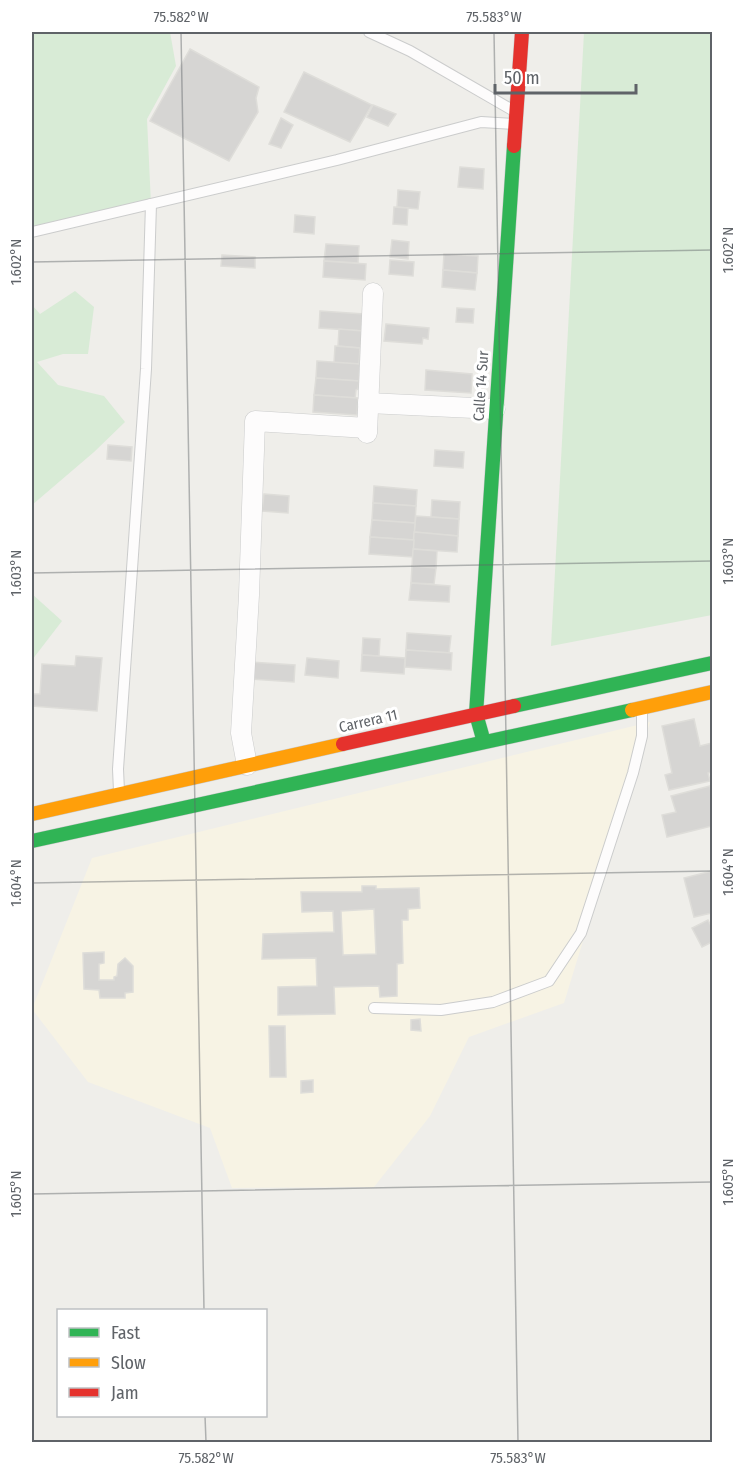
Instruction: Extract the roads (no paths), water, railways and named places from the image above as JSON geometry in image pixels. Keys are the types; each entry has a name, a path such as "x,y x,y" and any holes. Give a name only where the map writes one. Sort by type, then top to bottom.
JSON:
{"main road":[{"name":"Calle 14 Sur","path":"484,743 476,714 522,32"},
{"name":"Carrera 11","path":"32,841 484,743 638,693 712,663"},
{"name":"Carrera 11","path":"32,814 476,714 638,693 712,696"}],"street":[{"path":"248,765 241,733 249,596 255,420 367,431 373,293"},
{"path":"368,403 495,409"}],"lane":[{"path":"369,32 410,51 517,118"},
{"path":"32,232 337,160 481,122 517,118"},
{"path":"120,794 118,768 146,369 151,204"},
{"path":"374,1008 441,1010 493,1002 549,981 581,933 633,773 642,736 638,693"}]}
